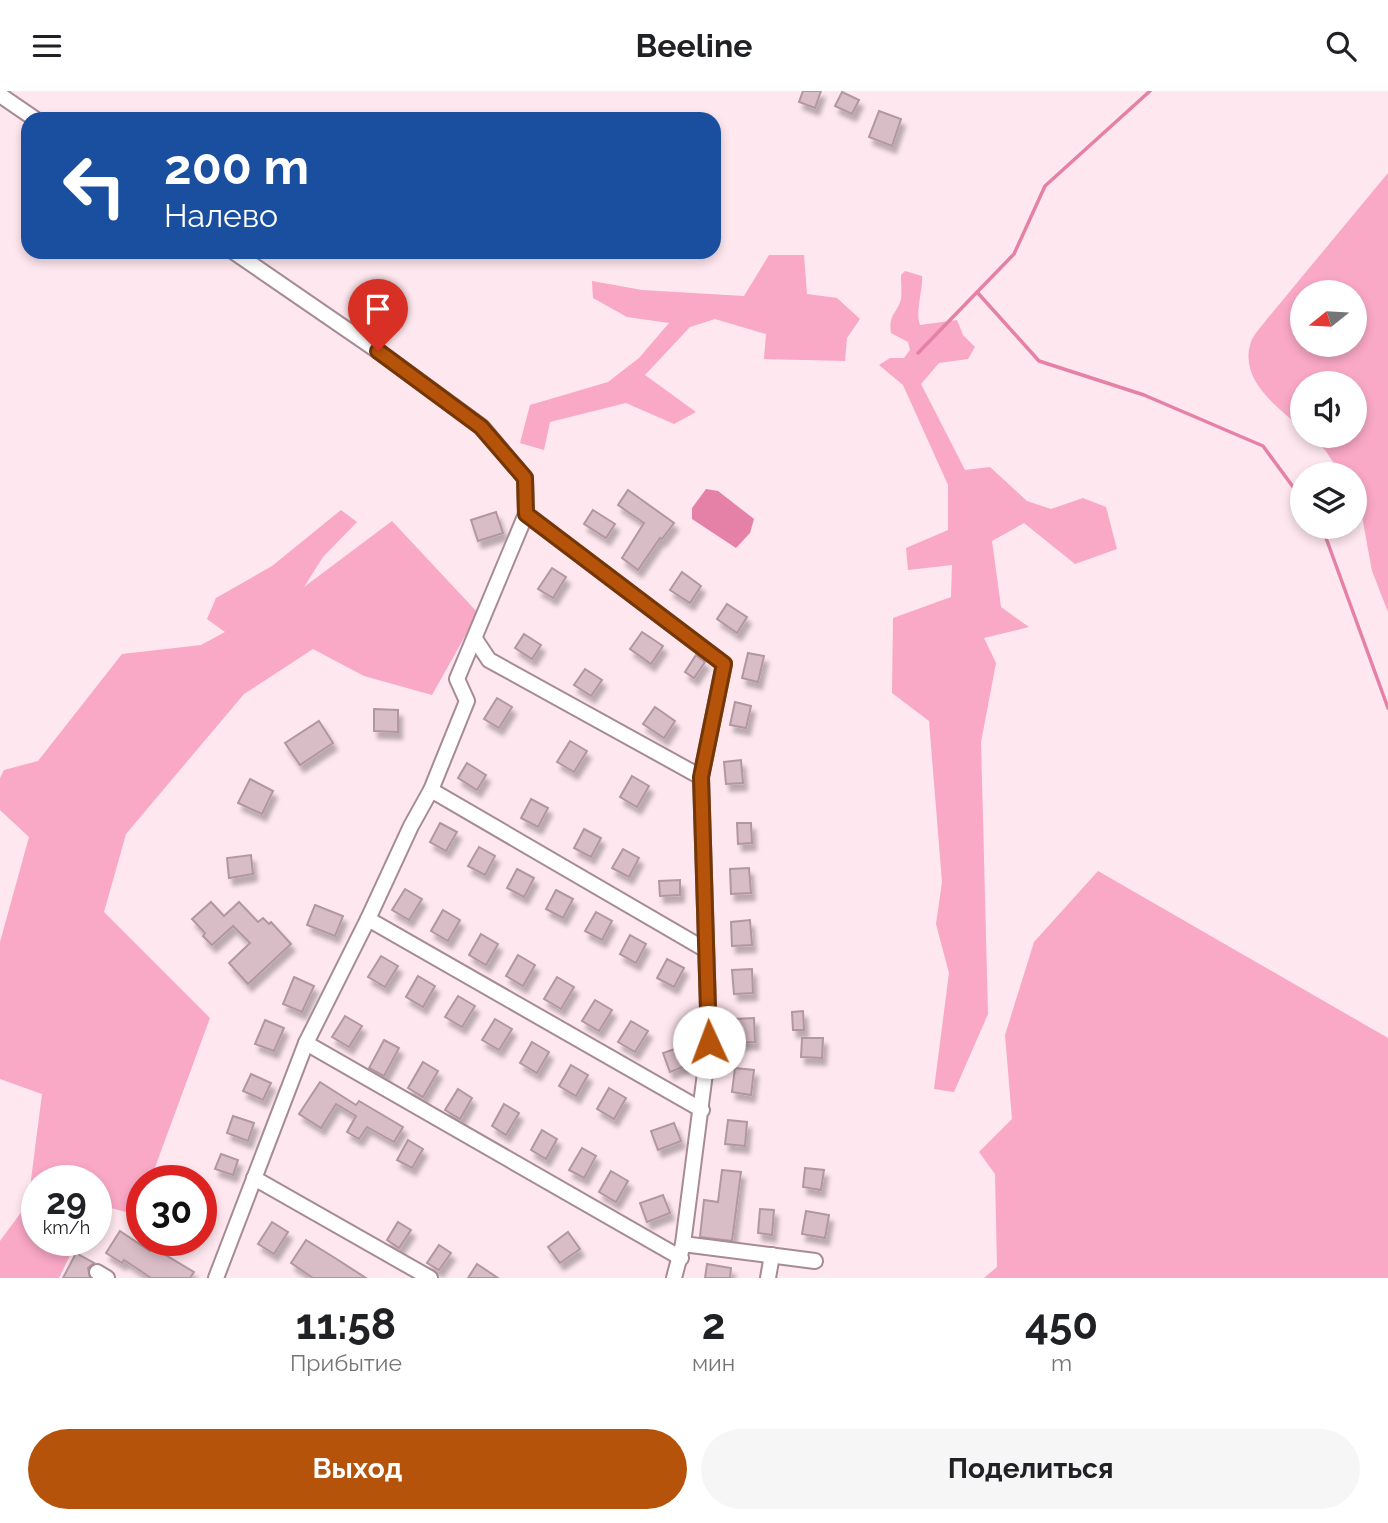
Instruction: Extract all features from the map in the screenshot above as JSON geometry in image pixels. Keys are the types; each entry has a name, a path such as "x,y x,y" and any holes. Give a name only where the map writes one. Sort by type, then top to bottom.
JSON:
{"street":[{"path":"0,95 25,112"},
{"path":"216,1278 306,1043 411,825 432,790 467,701 457,679 526,514 525,478 481,427 378,351 244,259"},
{"path":"526,514 724,664 701,777 709,1042 682,1251 674,1278"},
{"path":"475,639 489,660 701,777"},
{"path":"432,790 706,950"},
{"path":"368,919 702,1109"},
{"path":"306,1043 682,1251 772,1255 815,1261"},
{"path":"254,1178 429,1278"},
{"path":"768,1278 772,1255"}],"shaded area":[{"path":"1388,173 1388,612 1372,571 1366,539 1367,462 1333,462 1323,448 1367,448 1367,371 1290,371 1290,418 1263,391 1250,369 1248,356 1251,342 1290,292 1290,357 1367,357 1367,280 1300,280"},
{"path":"769,255 804,255 807,294 837,298 860,319 847,338 845,361 764,359 766,334 715,319 690,327 645,375 696,412 674,424 626,403 550,422 544,450 520,443 530,405 608,382 639,358 669,323 627,317 593,298 592,281 642,290 744,296"},
{"path":"905,271 922,276 918,314 920,325 957,320 963,335 975,347 968,359 939,363 921,384 965,470 990,467 1027,501 1051,509 1083,498 1106,507 1117,549 1075,564 1024,523 992,541 1001,607 1029,627 984,638 996,663 981,742 988,1014 954,1092 934,1089 949,973 936,924 942,882 929,721 892,693 893,618 951,597 952,565 908,570 906,548 948,530 948,485 903,385 879,365 890,358 904,358 910,350 908,342 891,333 890,327 901,299 901,275"},
{"path":"706,489 718,491 754,519 750,533 736,548 692,519 692,508"},
{"path":"341,510 357,522 323,557 304,587 392,521 478,613 432,695 364,676 313,649 244,694 126,834 104,912 210,1018 156,1165 126,1165 126,1212 112,1208 112,1165 33,1165 42,1094 0,1079 0,942 29,837 0,810 0,778 4,770 38,761 122,654 201,645 225,632 207,619 216,598 272,566"},
{"path":"1098,871 1388,1038 1388,1278 984,1278 997,1267 995,1174 979,1152 1012,1119 1005,1035 1034,942"},
{"path":"21,1212 21,1256 70,1256 59,1278 0,1278 0,1241"}],"building":[{"path":"803,91 821,91 815,108 799,102"},
{"path":"842,92 859,100 852,114 835,106"},
{"path":"879,111 901,119 892,146 869,137"},
{"path":"628,490 674,523 638,570 622,558 644,523 618,505"},
{"path":"593,510 615,524 606,538 584,524"},
{"path":"496,512 503,533 478,541 471,520"},
{"path":"552,568 566,577 553,598 538,589"},
{"path":"682,572 701,586 690,603 670,590"},
{"path":"727,604 747,617 737,633 717,619"},
{"path":"642,632 663,646 651,664 630,649"},
{"path":"524,634 541,645 532,659 515,648"},
{"path":"748,653 764,656 758,682 742,678"},
{"path":"696,655 705,662 694,678 685,672"},
{"path":"585,669 602,680 591,696 574,685"},
{"path":"497,698 512,707 499,728 484,719"},
{"path":"735,702 751,706 746,728 730,725"},
{"path":"655,707 675,721 664,738 643,724"},
{"path":"374,709 398,710 398,732 374,731"},
{"path":"319,721 333,743 300,765 285,743"},
{"path":"570,741 587,751 574,772 557,762"},
{"path":"741,760 743,783 726,784 724,762"},
{"path":"467,763 486,775 477,790 458,778"},
{"path":"632,776 649,786 637,807 620,797"},
{"path":"250,779 273,791 262,814 238,803"},
{"path":"531,799 548,808 538,827 521,818"},
{"path":"440,823 457,832 446,851 430,842"},
{"path":"737,823 751,823 752,843 738,844"},
{"path":"584,829 601,838 591,857 574,848"},
{"path":"479,847 495,856 485,875 468,866"},
{"path":"623,849 639,858 629,877 612,868"},
{"path":"251,855 253,874 229,878 227,858"},
{"path":"749,868 751,893 731,894 730,869"},
{"path":"517,869 534,878 524,897 507,888"},
{"path":"680,880 680,895 660,896 659,881"},
{"path":"405,889 422,899 409,920 392,910"},
{"path":"556,890 573,899 563,918 546,909"},
{"path":"211,902 224,916 239,902 258,922 263,918 269,924 271,922 291,944 248,984 229,963 250,943 233,926 212,945 192,919"},
{"path":"315,905 343,916 335,936 307,925"},
{"path":"443,910 460,920 448,941 431,931"},
{"path":"596,912 612,921 602,940 585,931"},
{"path":"750,920 752,945 732,946 731,922"},
{"path":"481,934 498,944 486,965 469,955"},
{"path":"630,935 646,944 636,963 620,954"},
{"path":"518,955 535,965 523,986 506,976"},
{"path":"381,956 398,966 385,987 368,977"},
{"path":"667,959 684,968 674,987 657,978"},
{"path":"752,969 753,993 734,994 732,970"},
{"path":"418,976 435,986 423,1007 406,997"},
{"path":"294,977 314,986 302,1012 283,1004"},
{"path":"557,977 574,987 561,1009 544,999"},
{"path":"458,996 475,1006 462,1027 445,1017"},
{"path":"595,1000 612,1010 599,1031 582,1021"},
{"path":"803,1011 804,1030 793,1030 792,1012"},
{"path":"345,1016 362,1026 349,1047 332,1037"},
{"path":"754,1018 755,1042 736,1043 734,1019"},
{"path":"495,1019 512,1029 499,1050 482,1040"},
{"path":"265,1020 284,1028 274,1051 255,1044"},
{"path":"631,1021 648,1031 635,1052 618,1042"},
{"path":"802,1038 823,1038 822,1058 801,1057"},
{"path":"384,1040 399,1048 384,1076 369,1068"},
{"path":"532,1042 549,1052 537,1073 520,1063"},
{"path":"686,1045 693,1063 670,1072 663,1053"},
{"path":"423,1062 438,1071 423,1097 408,1088"},
{"path":"571,1065 588,1075 576,1096 559,1086"},
{"path":"735,1068 754,1070 751,1095 732,1092"},
{"path":"251,1074 271,1083 263,1100 243,1091"},
{"path":"320,1082 356,1105 359,1101 403,1127 394,1142 367,1127 359,1139 347,1132 356,1116 336,1104 321,1128 299,1114"},
{"path":"609,1088 626,1098 614,1119 597,1109"},
{"path":"458,1089 472,1098 460,1119 445,1110"},
{"path":"504,1104 519,1113 506,1135 492,1126"},
{"path":"233,1116 254,1123 248,1141 227,1133"},
{"path":"728,1120 747,1122 745,1146 725,1144"},
{"path":"674,1123 681,1141 658,1150 651,1131"},
{"path":"542,1130 557,1139 546,1159 531,1150"},
{"path":"408,1140 423,1149 412,1168 397,1160"},
{"path":"582,1148 596,1156 584,1178 569,1170"},
{"path":"221,1154 238,1160 233,1175 217,1170"},
{"path":"805,1168 824,1170 821,1190 803,1187"},
{"path":"722,1170 741,1172 732,1241 700,1237 704,1200 718,1202"},
{"path":"611,1171 628,1181 616,1202 599,1192"},
{"path":"663,1195 670,1213 647,1222 640,1203"},
{"path":"760,1209 774,1210 772,1235 758,1233"},
{"path":"806,1211 829,1215 825,1238 802,1234"},
{"path":"272,1222 288,1232 274,1254 258,1244"},
{"path":"398,1222 411,1230 399,1248 387,1240"},
{"path":"120,1231 126,1235 126,1256 167,1256 194,1272 190,1278 151,1278 124,1260 122,1263 111,1256 112,1244"},
{"path":"568,1232 580,1249 560,1263 548,1247"},
{"path":"306,1240 366,1278 313,1278 291,1263"},
{"path":"439,1245 451,1253 439,1270 427,1263"},
{"path":"74,1256 81,1256 94,1263 88,1268 90,1278 63,1278"},
{"path":"477,1264 498,1278 468,1278"},
{"path":"707,1264 731,1268 730,1278 705,1278"}],"waterway":[{"path":"918,353 1014,254 1045,186 1150,91"},
{"path":"977,292 1039,361 1144,395 1263,446 1290,483"},
{"path":"1326,539 1388,708"}],"route":[{"path":"378,351 481,427 525,478 526,514 724,664 701,777 709,1042"}]}
